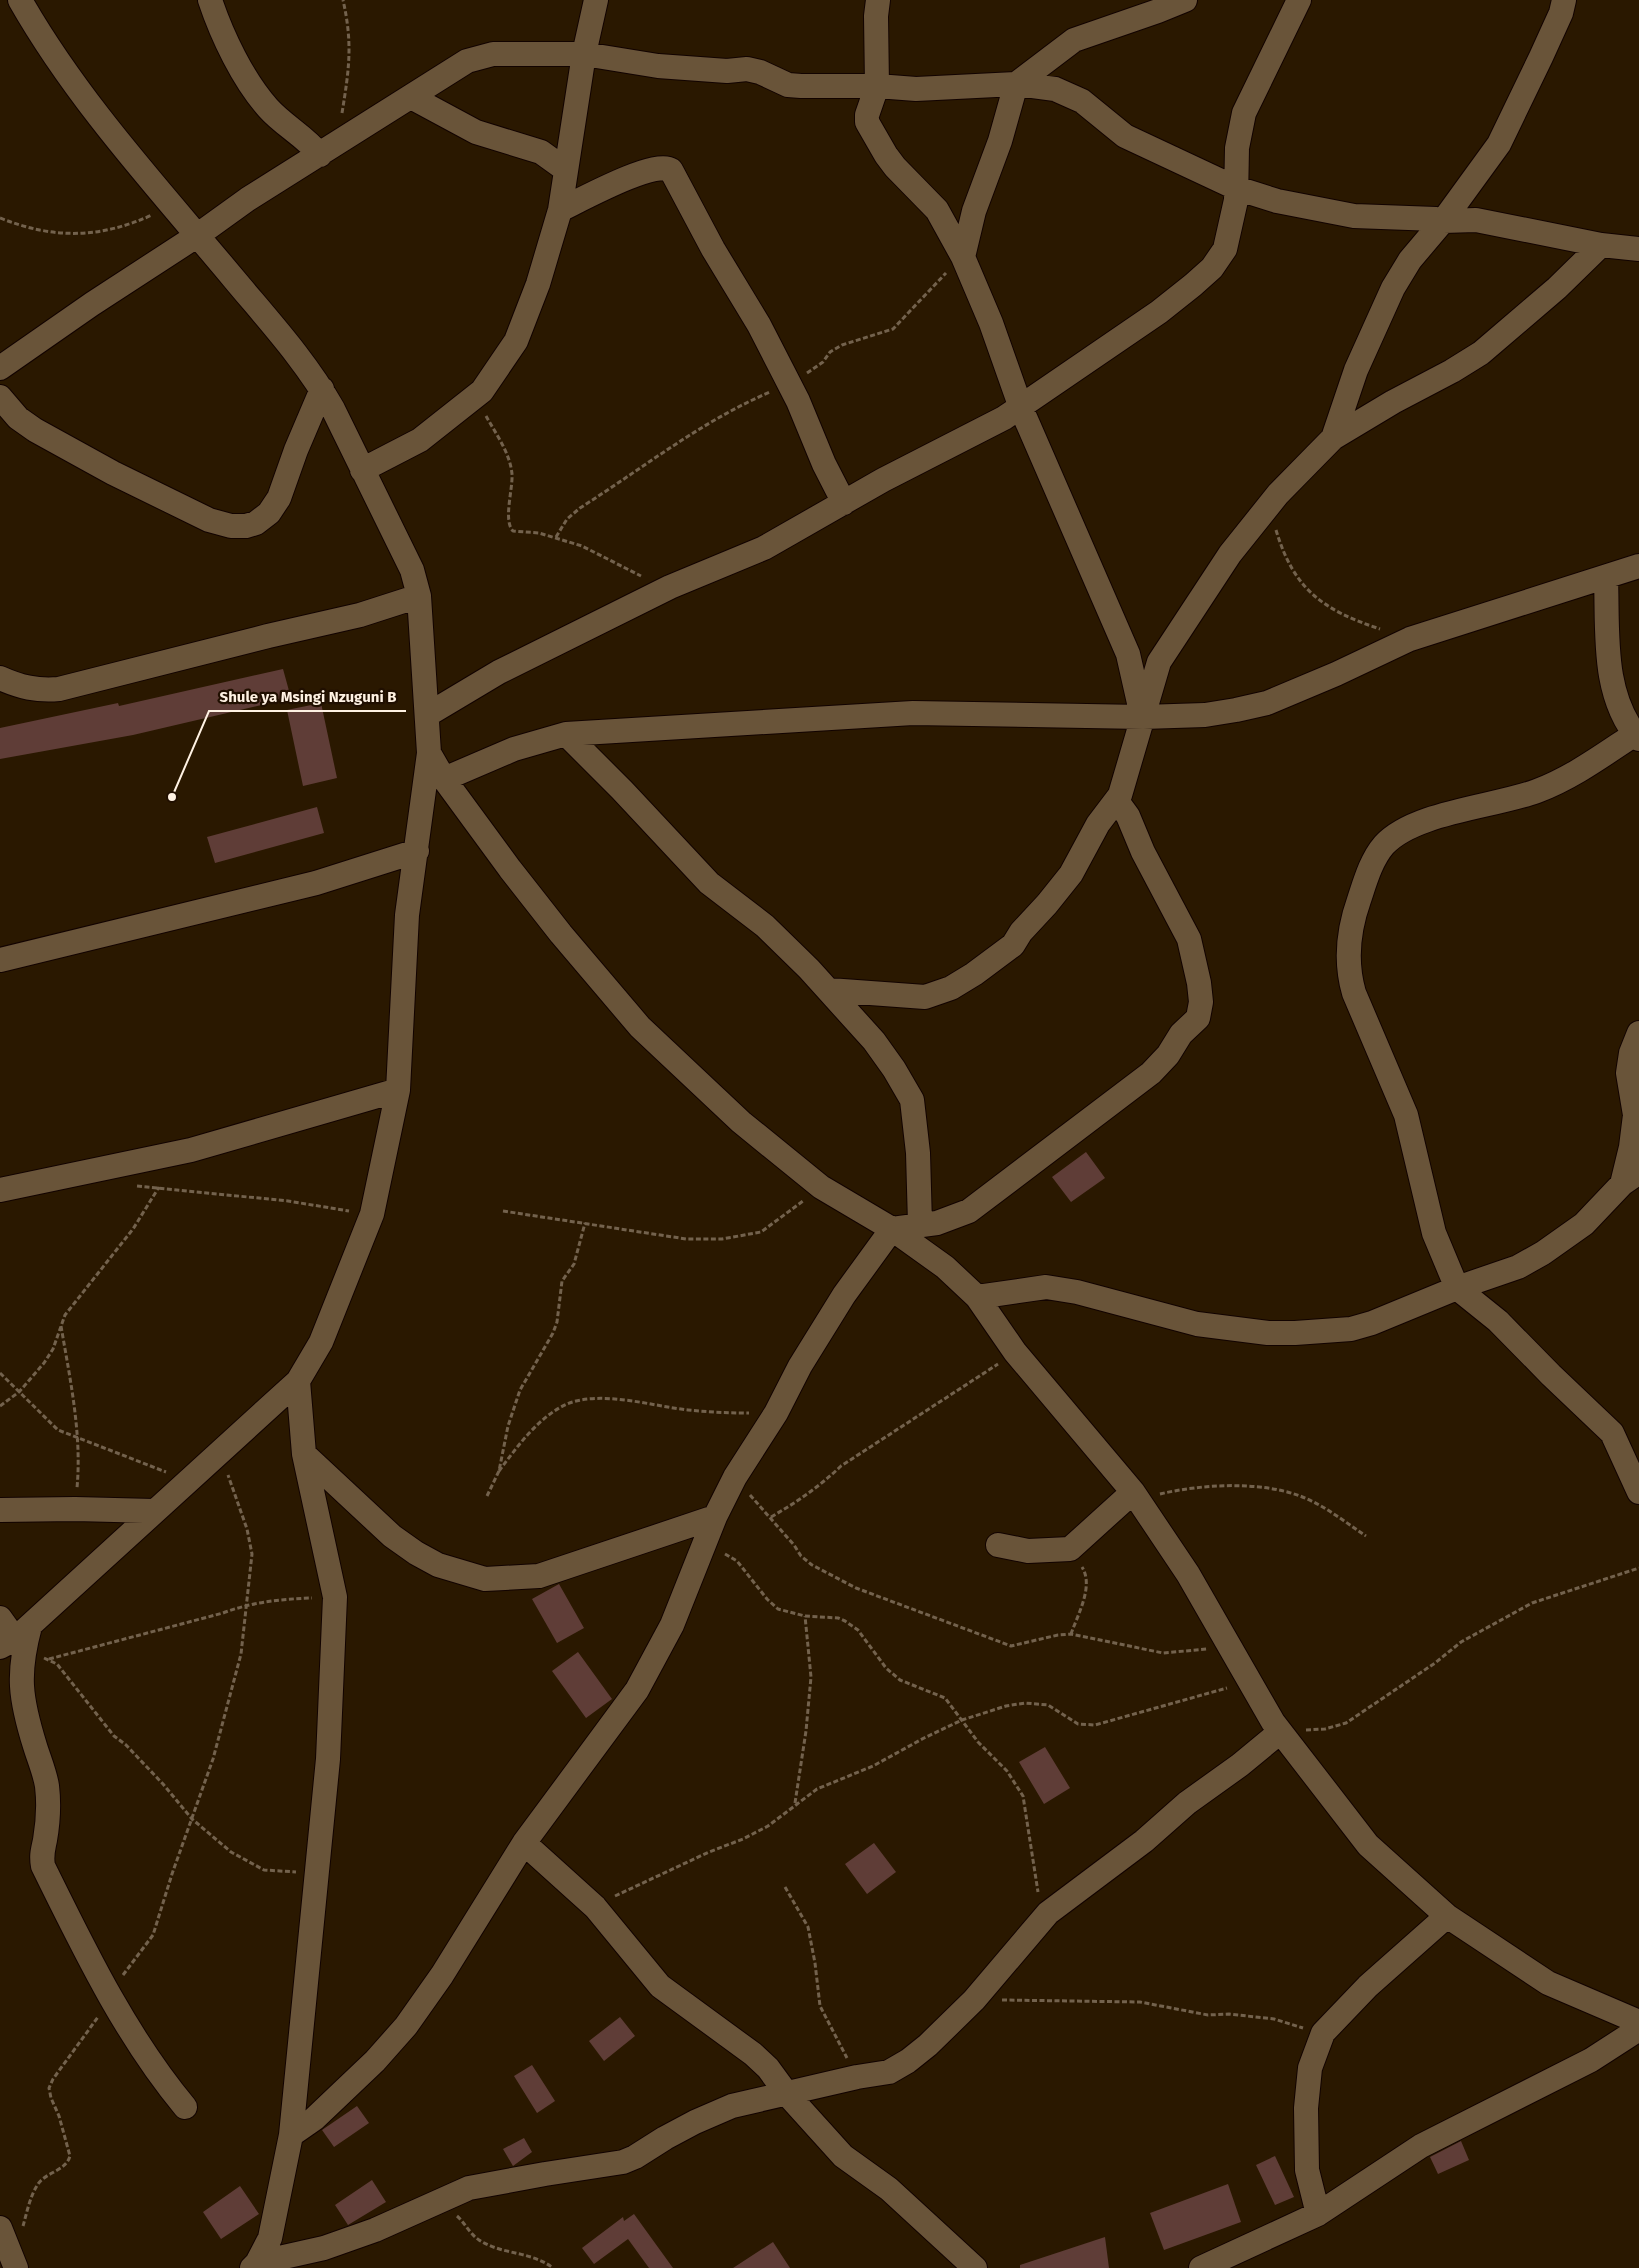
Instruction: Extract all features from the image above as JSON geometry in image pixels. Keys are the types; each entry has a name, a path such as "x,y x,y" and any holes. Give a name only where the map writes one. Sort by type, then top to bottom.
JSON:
{"street":[{"path":"17,1641 154,1511 298,1381 321,1342 372,1214 398,1090 407,915 429,753 419,596 412,570 322,389 286,340 173,206 79,90 20,0"},
{"path":"210,0 222,33 245,74 268,108 303,137 328,150"},
{"path":"362,470 420,440 475,396 487,385 516,341 538,284 560,210 584,54 596,0"},
{"path":"878,0 876,16 877,86 867,115 870,129 895,167 937,210 963,257 991,323 1020,408 1128,654 1143,717"},
{"path":"963,257 974,211 1000,141 1016,84 1074,40 1185,0"},
{"path":"427,715 499,672 670,587 764,548 1020,408 1159,312 1212,268 1226,248 1236,188 1237,148 1244,113 1299,0"},
{"path":"1332,438 1356,370 1393,288 1410,260 1443,221 1499,144 1565,1"},
{"path":"0,368 92,304 198,235 248,199 467,61 479,56 493,54 584,54 658,66 727,71 747,70 760,72 788,84 916,89 1016,84 1055,89 1082,101 1125,136 1236,188 1277,201 1354,216 1443,221 1476,220 1601,245 1639,249"},
{"path":"411,97 476,132 541,152 566,170"},
{"path":"560,210 634,175 660,168 671,170 709,242 759,325 789,384 824,464 844,503"},
{"path":"829,990 925,997 951,988 974,974 1013,944 1071,874 1098,824 1117,801 1159,662 1230,554 1269,505 1332,438 1481,353 1557,288 1601,245"},
{"path":"0,397 18,418 35,430 113,473 209,520 231,526 246,526 256,523 269,513 279,498 296,450 322,389"},
{"path":"444,779 514,749 566,734 913,713 1143,717 1205,715 1267,703 1336,674 1410,639 1639,566"},
{"path":"1606,576 1609,675 1621,710 1637,737 1569,776 1536,792 1445,815 1401,833 1385,844 1378,853 1366,877 1354,912 1348,949 1348,973 1358,1002 1406,1115 1434,1233 1457,1288 1503,1326 1550,1376 1612,1433 1639,1447"},
{"path":"0,678 35,690 59,689 360,614 419,596"},
{"path":"566,734 636,804 709,883 765,926 829,990 874,1041 894,1069 912,1100 918,1154 920,1224"},
{"path":"429,753 444,779 561,934 640,1027 741,1122 821,1187 892,1229 945,1267 977,1297 1015,1352 1135,1496 1188,1574 1280,1732 1368,1845 1447,1916 1548,1983 1639,2022"},
{"path":"291,2135 314,2119 375,2060 406,2026 442,1975 524,1843 638,1690 672,1625 703,1545 735,1477 776,1413 800,1366 844,1295 892,1229 937,1223 969,1211 1151,1073 1168,1055 1181,1034 1198,1018 1201,1011 1200,993 1189,939 1144,852 1128,816 1117,801"},
{"path":"0,960 316,883 417,851"},
{"path":"977,1297 1046,1287 1077,1292 1197,1324 1268,1333 1330,1332 1372,1323 1457,1288 1518,1267 1543,1253 1584,1224 1630,1178 1635,1115 1628,1073 1631,1053 1639,1033"},
{"path":"0,1190 191,1150 398,1090"},
{"path":"255,2266 270,2238 291,2135 328,1759 335,1597 304,1454 298,1381"},
{"path":"1612,1433 1639,1492"},
{"path":"304,1454 392,1536 416,1553 438,1565 485,1579 539,1576 715,1517"},
{"path":"998,1545 1028,1551 1070,1549 1135,1496"},
{"path":"0,1510 75,1508 154,1511"},
{"path":"0,1618 17,1641 24,1709 47,1785 46,1823 41,1854 43,1866 112,2001 167,2085 185,2106"},
{"path":"255,2266 324,2248 375,2230 469,2188 623,2162 695,2122 750,2100 889,2072 928,2045 974,2000 1040,1920 1108,1866 1144,1841 1186,1803 1240,1765 1280,1732"},
{"path":"524,1843 595,1907 660,1986 753,2054 768,2068 787,2094 843,2156 889,2189 975,2268"},
{"path":"1318,2214 1307,2170 1306,2108 1310,2068 1323,2033 1368,1986 1447,1916"},
{"path":"1201,2268 1318,2214 1421,2146 1592,2060 1639,2029"},
{"path":"0,2228 15,2265"}],"path":[{"path":"328,150 349,74 350,34 343,0"},
{"path":"0,218 44,232 91,233 113,229 142,220 173,206"},
{"path":"556,537 567,519 580,508 693,433 739,405 789,384 816,367 830,352 842,345 853,340 879,334 898,325 927,292 963,257"},
{"path":"475,396 508,457 512,474 508,526 516,532 540,533 582,546 632,572 670,587"},
{"path":"1269,505 1288,561 1311,593 1324,605 1355,622 1410,639"},
{"path":"131,1185 288,1201 372,1214"},
{"path":"0,1406 19,1392 44,1363 53,1349 61,1323 71,1306 99,1274 133,1228 159,1187"},
{"path":"504,1211 686,1239 722,1239 761,1232 821,1187"},
{"path":"488,1496 499,1471 516,1401 558,1322 562,1280 574,1264 585,1223"},
{"path":"61,1323 77,1437 79,1467 75,1508"},
{"path":"771,1517 801,1500 822,1485 841,1466 1015,1352"},
{"path":"0,1373 58,1430 188,1481"},
{"path":"499,1471 519,1444 534,1428 553,1412 578,1400 614,1399 688,1410 731,1413 776,1413"},
{"path":"15,2265 32,2196 39,2183 65,2165 70,2156 59,2116 50,2098 49,2088 53,2079 84,2034 112,2001 122,1976 153,1935 172,1874 214,1759 241,1654 252,1554 247,1529 219,1453"},
{"path":"735,1477 771,1517 801,1556 812,1565 856,1588 1011,1646 1058,1635 1071,1634 1164,1653 1230,1648"},
{"path":"1135,1496 1231,1485 1283,1490 1316,1504 1366,1536"},
{"path":"703,1545 737,1561 767,1599 778,1609 805,1616 838,1618 845,1621 858,1630 886,1668 900,1680 945,1698 978,1742 1007,1771 1023,1796 1036,1876 1040,1920"},
{"path":"1070,1549 1087,1575 1086,1589 1071,1634"},
{"path":"1280,1732 1326,1730 1346,1723 1435,1663 1461,1642 1499,1619 1532,1603 1639,1568"},
{"path":"48,1659 223,1613 247,1604 283,1599 335,1597"},
{"path":"795,1804 806,1731 811,1678 805,1616"},
{"path":"17,1641 57,1664 114,1736 163,1784 192,1819 231,1852 264,1870 317,1872"},
{"path":"595,1907 709,1852 743,1839 768,1826 817,1788 873,1766 962,1720 1025,1702 1048,1705 1078,1724 1095,1725 1250,1682"},
{"path":"786,1886 808,1927 815,1963 820,2006 857,2077"},
{"path":"974,2000 1140,2002 1208,2015 1229,2014 1274,2019 1323,2033"},
{"path":"429,2206 449,2210 455,2214 479,2240 497,2249 541,2260 552,2268"}],"building":[{"path":"283,669 291,698 133,735 0,759 0,728 118,703 119,706"},
{"path":"321,703 337,778 303,786 287,710"},
{"path":"317,807 324,833 215,863 207,837"},
{"path":"1086,1152 1105,1178 1071,1202 1052,1177"},
{"path":"559,1584 584,1628 557,1643 532,1599"},
{"path":"578,1652 612,1699 586,1718 552,1671"},
{"path":"1045,1747 1070,1788 1044,1804 1019,1762"},
{"path":"874,1843 896,1872 867,1894 845,1864"},
{"path":"620,2017 635,2036 604,2061 589,2041"},
{"path":"532,2065 555,2101 537,2113 514,2076"},
{"path":"357,2106 369,2123 334,2147 322,2130"},
{"path":"524,2138 532,2152 513,2166 503,2149"},
{"path":"1461,2141 1469,2160 1438,2174 1430,2157"},
{"path":"1275,2156 1294,2197 1275,2205 1256,2165"},
{"path":"372,2180 386,2202 348,2225 335,2205"},
{"path":"1228,2184 1241,2222 1164,2250 1150,2213"},
{"path":"240,2186 259,2214 221,2239 203,2212"},
{"path":"634,2214 673,2268 649,2268 628,2239 594,2264 582,2248 623,2217 624,2221"},
{"path":"1105,2237 1109,2268 1020,2268 1020,2265"},
{"path":"773,2242 790,2268 733,2268"}],"place":[{"name":"Shule ya Msingi Nzuguni B","path":"172,797"}]}
